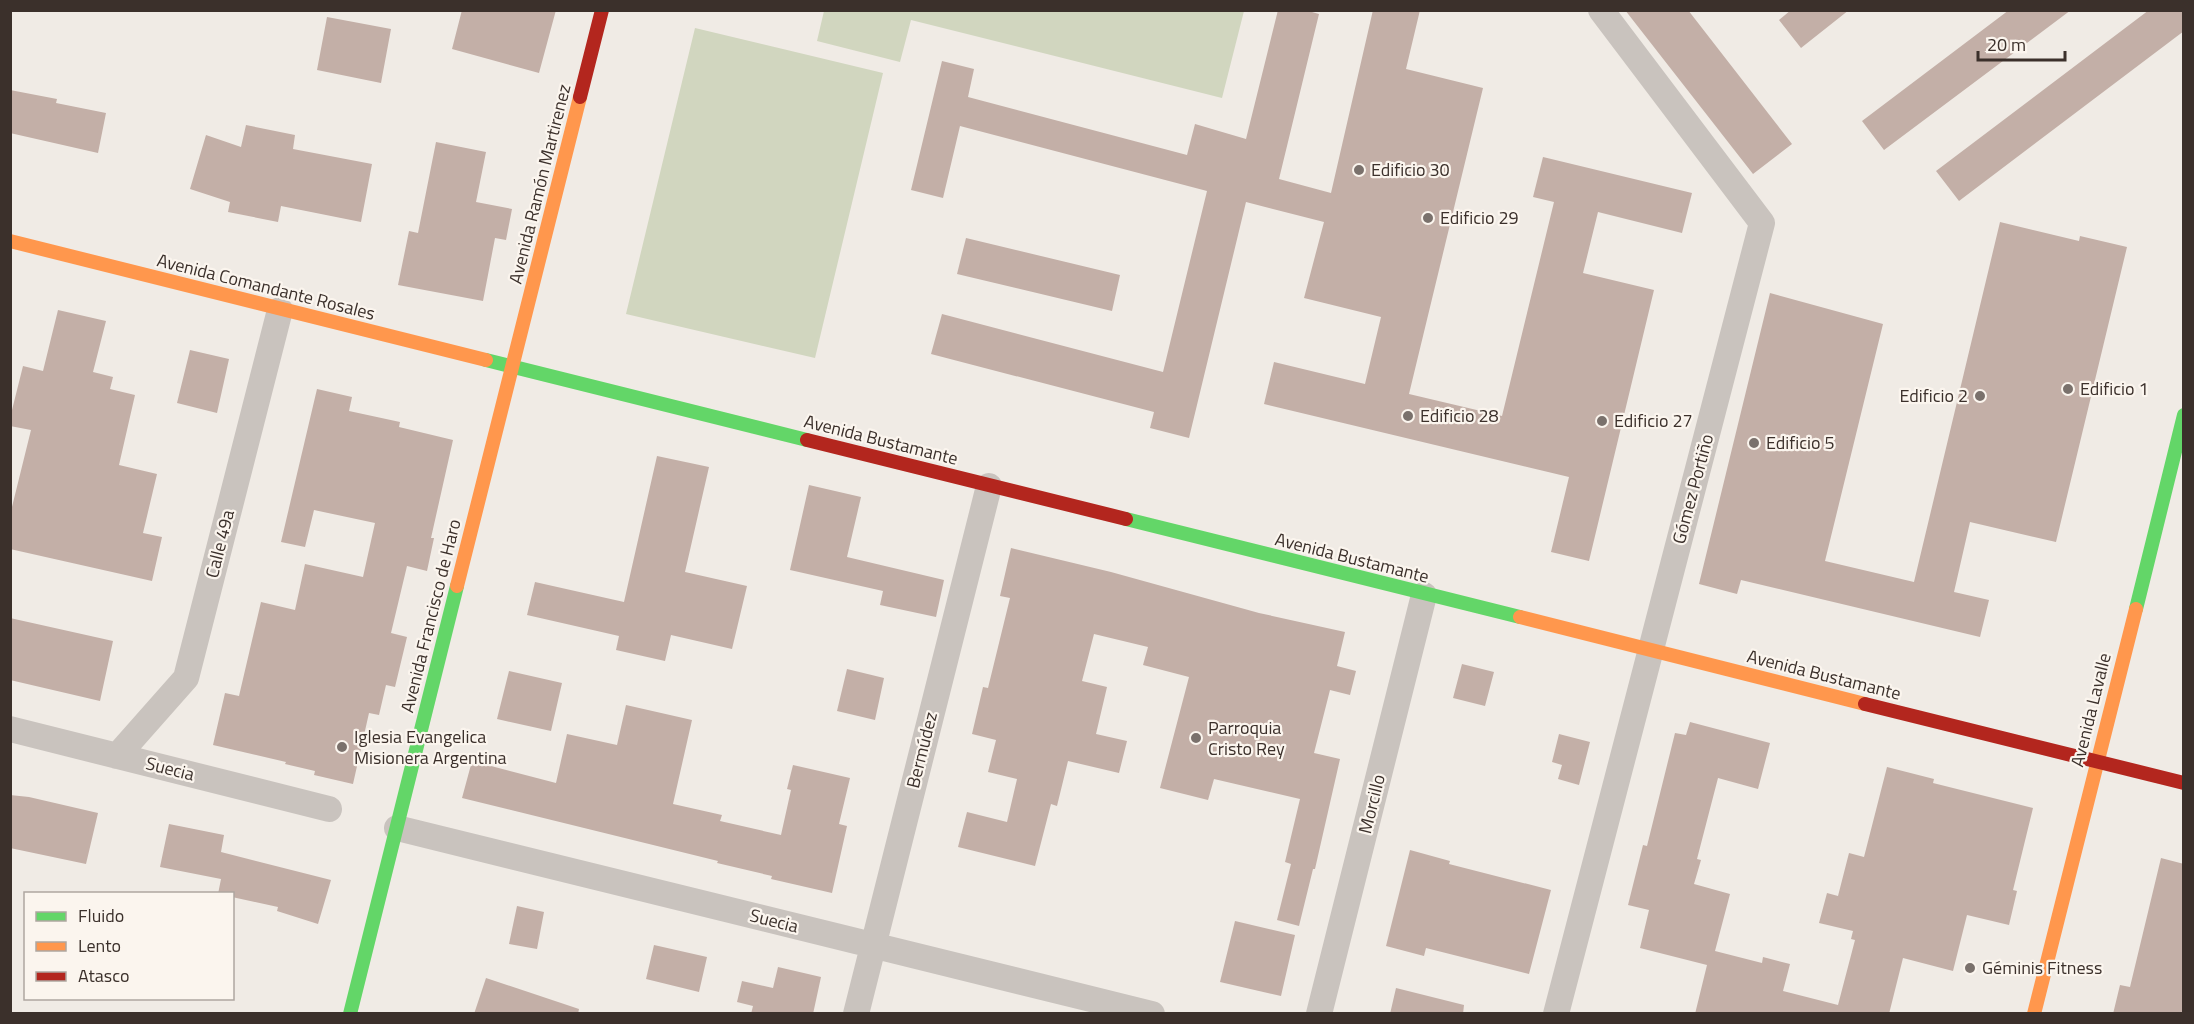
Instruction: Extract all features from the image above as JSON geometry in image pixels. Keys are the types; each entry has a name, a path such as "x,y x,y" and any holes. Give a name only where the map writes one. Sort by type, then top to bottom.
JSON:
{"main road":[{"name":"Avenida Ramón Martirenez","path":"512,367 602,10"},
{"name":"Avenida Comandante Rosales","path":"10,242 512,367"},
{"name":"Avenida Bustamante","path":"512,367 2184,783"},
{"name":"Avenida Francisco de Haro","path":"350,1014 512,367"},
{"name":"Avenida Lavalle","path":"2034,1014 2184,415"}],"street":[{"name":"Gómez Portiño","path":"1556,1014 1762,223 1601,10"},
{"name":"Calle 49a","path":"117,756 186,678 280,310"},
{"name":"Bermúdez","path":"856,1014 989,486"},
{"name":"Morcillo","path":"1319,1014 1424,595"},
{"name":"Suecia","path":"10,729 329,809"},
{"name":"Suecia","path":"396,828 1152,1014"}],"green space":[{"path":"824,10 1244,11 1222,98 911,20 900,62 817,41"},
{"path":"695,28 883,73 815,358 626,314"}],"building":[{"path":"462,10 556,10 539,73 452,49"},
{"path":"1278,10 1305,10 1319,14 1279,179 1331,193 1373,10 1420,10 1406,69 1483,88 1409,394 1502,416 1554,202 1533,197 1543,157 1692,193 1682,233 1598,212 1583,273 1654,290 1589,561 1551,552 1569,477 1264,404 1274,362 1365,384 1381,317 1304,298 1324,222 1246,202 1189,438 1150,428 1154,412 931,354 942,314 1163,372 1207,191 960,126 943,198 911,190 942,61 974,69 968,97 1187,155 1195,124 1246,139"},
{"path":"1625,10 1688,10 1792,144 1753,174"},
{"path":"1791,10 1849,10 1801,48 1779,20"},
{"path":"2009,10 2071,10 1884,150 1862,121"},
{"path":"2149,10 2184,10 2184,31 1959,201 1936,171"},
{"path":"327,17 391,29 381,83 317,70"},
{"path":"10,90 57,99 56,103 106,113 98,153 10,133"},
{"path":"246,125 295,135 293,149 372,164 361,222 281,206 278,222 228,212 230,202 190,189 206,135 241,147"},
{"path":"436,142 486,152 476,202 512,209 506,240 495,238 483,301 398,285 409,231 418,233"},
{"path":"2000,222 2079,241 2080,236 2127,247 2056,542 1970,522 1954,592 1989,600 1980,637 1741,580 1737,594 1699,584 1770,293 1883,324 1825,561 1914,582"},
{"path":"966,238 1120,275 1112,311 957,274"},
{"path":"58,310 106,321 93,372 113,377 110,389 135,395 119,465 157,474 143,533 162,537 152,581 10,549 10,515 31,430 10,426 10,418 23,366 43,371"},
{"path":"190,350 229,359 217,413 177,403"},
{"path":"317,389 352,397 349,411 400,422 399,427 453,440 431,538 434,538 427,571 407,566 391,633 407,637 395,687 386,685 379,715 369,713 353,784 314,775 315,771 285,764 286,762 213,745 225,693 239,696 261,602 295,610 305,564 363,577 375,523 314,510 305,547 281,542"},
{"path":"657,456 709,467 685,572 747,586 732,649 671,635 665,661 616,650 619,636 527,615 535,582 624,602"},
{"path":"809,485 861,497 847,557 944,580 936,617 880,605 883,591 790,570"},
{"path":"1011,548 1111,572 1259,613 1345,632 1337,666 1356,671 1350,695 1330,690 1314,753 1340,759 1315,869 1313,869 1299,926 1277,920 1291,864 1285,862 1300,799 1214,779 1208,800 1160,788 1189,677 1143,665 1148,647 1094,634 1082,681 1107,687 1096,734 1127,741 1119,773 1068,761 1057,806 1051,804 1035,866 958,847 967,812 1007,822 1017,779 988,772 996,740 972,734 983,687 988,688 1010,598 1000,596"},
{"path":"10,618 113,641 100,701 10,680"},
{"path":"1462,664 1494,672 1485,706 1453,698"},
{"path":"847,669 884,678 875,720 837,711"},
{"path":"509,671 562,683 551,731 497,719"},
{"path":"626,705 692,720 673,804 722,815 720,821 781,835 791,790 787,789 793,765 850,778 839,824 847,826 832,893 771,879 772,876 717,863 718,861 462,798 472,761 556,783 567,734 617,745"},
{"path":"1690,722 1770,743 1758,789 1718,778 1697,859 1701,860 1694,884 1730,894 1715,951 1762,963 1763,957 1790,964 1783,991 1838,1005 1855,940 1851,939 1853,931 1819,923 1827,893 1838,896 1849,853 1864,857 1887,767 1934,779 1933,783 2033,808 2013,890 2017,891 2009,925 1967,915 1953,971 1903,958 1889,1014 1695,1014 1707,965 1640,948 1649,910 1628,905 1643,845 1647,846 1675,733 1686,735"},
{"path":"1559,734 1590,742 1579,785 1558,779 1562,765 1552,762"},
{"path":"10,795 29,797 98,813 86,864 10,848"},
{"path":"169,824 224,835 221,852 331,880 318,924 277,911 278,907 234,897 234,892 218,892 221,879 160,867"},
{"path":"1410,850 1450,861 1449,864 1551,890 1529,974 1426,948 1424,956 1386,946"},
{"path":"2161,858 2184,864 2184,1014 2113,1014 2120,985 2130,987"},
{"path":"517,906 544,912 537,949 509,944"},
{"path":"1235,921 1295,935 1281,996 1220,982"},
{"path":"654,945 707,957 699,992 646,979"},
{"path":"778,967 821,977 813,1014 751,1014 753,1006 737,1002 742,981 773,988"},
{"path":"486,978 579,1009 578,1014 474,1014"},
{"path":"1396,988 1464,1005 1463,1014 1390,1014"}],"traffic: fast":[{"path":"486,360 807,440"},
{"path":"2136,609 2184,415"},
{"path":"1126,519 1520,617"},
{"path":"350,1014 457,586"}],"traffic: slow":[{"path":"457,586 580,97"},
{"path":"10,241 486,360"},
{"path":"2034,1014 2136,609"},
{"path":"1520,617 1865,704"}],"traffic: jam":[{"path":"580,97 602,10"},
{"path":"807,440 1126,519"},
{"path":"1865,704 2184,783"}],"place":[{"name":"Edificio 30","path":"1359,170"},
{"name":"Edificio 29","path":"1428,218"},
{"name":"Edificio 1","path":"2068,389"},
{"name":"Edificio 2","path":"1980,396"},
{"name":"Edificio 28","path":"1408,416"},
{"name":"Edificio 27","path":"1602,421"},
{"name":"Edificio 5","path":"1754,443"},
{"name":"Parroquia Cristo Rey","path":"1196,738"},
{"name":"Iglesia Evangelica Misionera Argentina","path":"342,747"},
{"name":"Géminis Fitness","path":"1970,968"}]}
